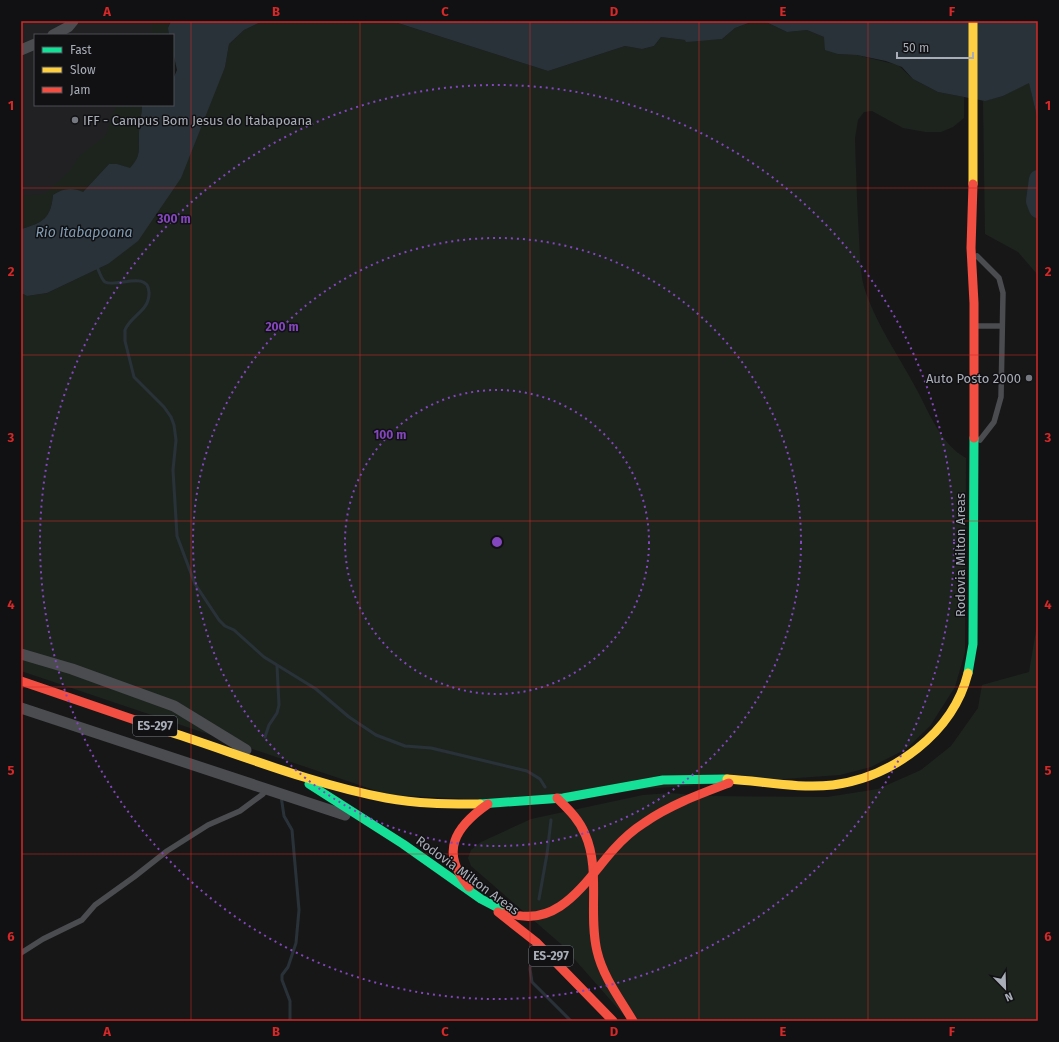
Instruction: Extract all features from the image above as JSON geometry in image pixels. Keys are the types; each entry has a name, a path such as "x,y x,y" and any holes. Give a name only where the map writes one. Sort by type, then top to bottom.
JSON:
{"main road":[{"name":"Rodovia Milton Areas","path":"21,681 290,772 363,793 408,802 488,804 524,803 640,783 688,778 737,780 810,786 835,785 856,781 892,766 910,754 931,737 947,718 959,699 971,666 973,644 974,326 971,248 974,155 973,21"},
{"name":"Rodovia Milton Areas","path":"290,772 372,824 481,898 536,942 613,1021"},
{"path":"594,872 620,842 638,826 690,798 737,780"},
{"path":"557,798 567,806 584,830 590,845 594,872 593,931 597,953 607,978 633,1021"},
{"name":"ES-297","path":"488,804 466,820 458,832 452,849 452,857 457,871 463,881 481,898 505,913 519,916 543,913 569,901 585,885 594,872"}],"street":[{"path":"55,34 68,27 73,21"},
{"path":"21,50 34,44"},
{"path":"21,654 72,669 174,706 243,747 255,760"},
{"path":"21,708 267,788 372,824"}],"lane":[{"path":"971,248 999,278 1001,284 1002,326 1001,397 999,409 994,422 973,447"},
{"path":"974,326 1002,326"},
{"path":"21,953 43,939 82,920 95,905 134,878 167,851 208,825 240,811 263,794 267,788"}],"shaded area":[{"name":"IFF - Campus Bom Jesus do Itabapoana","path":"21,21 166,21 162,34 34,34 34,106 133,106 88,169 21,211"},
{"path":"151,21 171,21 168,28 169,34 151,34"},
{"path":"263,21 346,21 398,23 548,71 625,46 642,49 654,46 661,37 685,40 722,39 735,28 751,22 764,21 787,32 807,30 824,37 838,54 857,55 898,65 913,79 938,92 964,97 964,118 953,127 941,132 926,132 903,128 872,111 864,112 858,120 855,138 860,257 864,287 875,315 932,420 950,445 966,458 965,652 955,687 930,726 906,749 871,767 840,775 488,800 389,795 21,671 21,293 27,296 47,293 108,264 225,67 229,44 244,30"},
{"path":"1029,82 1038,121 1038,279 1037,274 1018,252 985,234 983,101 1003,96"},
{"path":"116,106 142,106 139,130 139,152 134,164 130,169 117,164 109,164 83,192 53,195 48,214 40,222 21,229 21,196 44,194 69,171 80,155 106,135 111,116"},
{"path":"1038,619 1038,1021 629,1021 562,945 471,866 468,858 471,850 481,842 531,819 643,795 670,793 704,796 827,797 878,789 921,770 951,746 978,708 982,685 1029,672"}],"water":[{"name":"Rio Itabapoana","path":"171,21 263,21 244,30 229,44 225,67 181,178 138,241 108,264 47,293 27,296 21,293 21,229 40,222 48,214 53,195 64,190 71,189 83,192 109,164 117,164 130,168 139,152 139,130 142,106 174,106 174,77 177,70 174,56 174,34 169,34 168,28"},
{"path":"346,21 760,21 751,22 735,28 722,39 686,42 685,40 661,37 654,46 642,49 625,46 548,71 398,23"},
{"path":"764,21 1038,21 1038,121 1029,83 1003,96 985,101 938,92 913,79 902,67 886,61 857,55 838,54 825,50 824,37 807,30 787,32"}],"waterway":[{"name":"Rio Itabapoana","path":"1038,179 1035,201 1038,209"},
{"path":"96,265 102,279 105,282 116,283 138,281 143,282 147,286 149,292 147,304 131,320 125,330 125,341 134,377 164,407 171,417 174,425 176,440 173,470 177,536 195,584 219,620 225,626 234,630 264,657 316,689 349,717 376,735 405,746 431,748 527,771 540,779 545,787"},
{"path":"265,737 269,725 277,713 279,705 277,666"},
{"path":"281,796 284,816 292,830 299,910 296,943 288,967 282,975 282,980 290,1001 290,1021"},
{"path":"539,899 551,820"},
{"path":"533,948 530,969 532,982 571,1021"}],"traffic: fast":[{"path":"968,673 973,644 974,438"},
{"path":"480,804 563,798 663,780 727,779"},
{"path":"309,784 403,844 481,899 506,912"}],"traffic: slow":[{"path":"973,21 973,184"},
{"path":"727,779 820,786 833,785 855,780 877,773 898,762 935,733 949,715 960,695 968,673"},
{"path":"170,732 304,777 358,792 421,803 480,804"}],"traffic: jam":[{"path":"973,184 971,248 974,303 974,438"},
{"path":"21,681 170,732"},
{"path":"506,912 524,916 541,915 556,909 569,900 614,849 636,829 675,805 729,783"},
{"path":"557,798 573,814 580,824 590,848 597,951 603,970 633,1021"},
{"path":"469,887 460,874 455,862 453,851 455,841 467,822 488,804"},
{"path":"498,912 536,942 613,1021"}],"place":[{"name":"IFF - Campus Bom Jesus do Itabapoana","path":"75,120"},
{"name":"Auto Posto 2000","path":"1029,378"}]}
